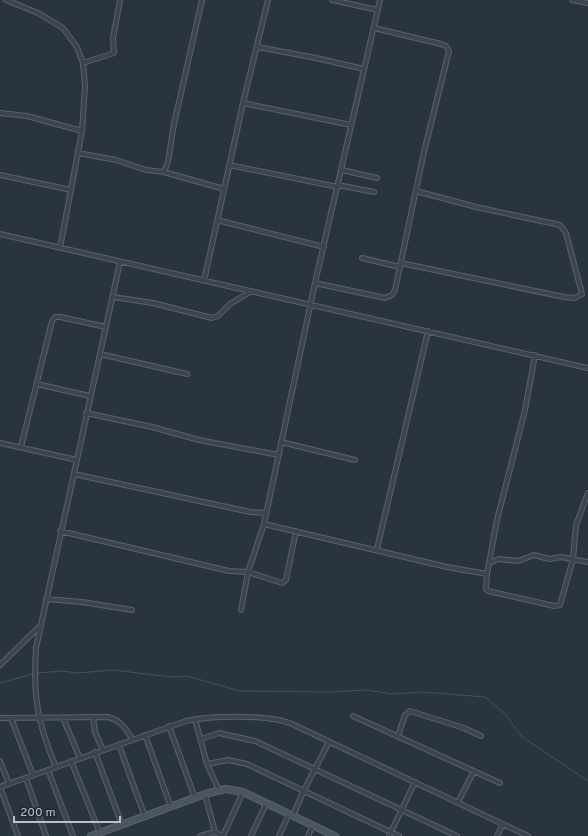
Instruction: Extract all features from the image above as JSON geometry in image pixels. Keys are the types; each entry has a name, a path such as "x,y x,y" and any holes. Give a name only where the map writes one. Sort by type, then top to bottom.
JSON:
{"main road":[{"path":"91,836 205,794 219,790 233,789 243,792 335,836"}],"street":[{"path":"6,0 38,13 63,28 77,47 83,63 85,86 82,131 60,248"},
{"path":"83,63 114,53 113,38 120,0"},
{"path":"164,172 168,162 176,117 202,0"},
{"path":"204,281 243,103 258,47 268,0"},
{"path":"332,0 378,10"},
{"path":"240,610 248,572 264,524 265,513 315,283 380,0"},
{"path":"572,0 588,3"},
{"path":"315,283 385,298 394,294 428,134 448,56 448,48 441,44 374,28"},
{"path":"258,47 364,69"},
{"path":"243,103 351,125"},
{"path":"0,113 27,116 55,125 82,131"},
{"path":"78,153 116,160 146,170 164,172 224,189"},
{"path":"229,165 374,192"},
{"path":"342,170 377,178"},
{"path":"0,175 71,190"},
{"path":"362,258 564,297 575,298 582,294 566,233 560,225 476,207 416,191"},
{"path":"217,220 324,247"},
{"path":"0,234 588,368"},
{"path":"56,767 38,717 34,674 36,648 60,531 74,474 86,413 120,262"},
{"path":"113,297 153,303 212,318 223,312 230,304 250,292"},
{"path":"21,447 52,321 55,317 60,317 106,327"},
{"path":"377,549 428,331"},
{"path":"100,354 187,374"},
{"path":"535,355 525,410 497,520 487,574 486,586 488,591 559,606 573,558 576,525 588,493"},
{"path":"37,384 90,396"},
{"path":"86,413 152,427 199,440 278,454"},
{"path":"0,442 77,460"},
{"path":"281,442 355,460"},
{"path":"74,474 250,512 265,513"},
{"path":"264,524 377,549 447,567 487,574"},
{"path":"60,531 229,571 248,572 284,582 286,580 296,531"},
{"path":"489,563 499,559 520,561 534,556 549,559 561,557 573,558 588,562"},
{"path":"46,599 82,602 132,610"},
{"path":"0,665 41,626"},
{"path":"398,736 405,714 410,711 458,726 481,736"},
{"path":"353,716 500,783"},
{"path":"0,718 108,717 118,721 126,728 132,739"},
{"path":"11,718 33,775"},
{"path":"63,718 80,758"},
{"path":"93,718 95,732 103,750"},
{"path":"195,719 207,764 219,790"},
{"path":"18,836 0,787 169,726 195,719 276,719 292,724 528,836"},
{"path":"169,726 195,798"},
{"path":"201,739 219,733 233,735 268,747 314,770 457,836"},
{"path":"145,735 171,807"},
{"path":"279,836 291,816 329,742"},
{"path":"119,745 145,817"},
{"path":"95,752 122,825"},
{"path":"207,764 228,760 239,762 390,834 399,836"},
{"path":"0,761 8,784"},
{"path":"71,762 100,833"},
{"path":"48,770 73,836"},
{"path":"458,802 474,771"},
{"path":"26,778 46,836"},
{"path":"390,834 415,782"},
{"path":"200,836 215,832 222,836 243,792"},
{"path":"205,794 215,832"},
{"path":"251,836 266,804"},
{"path":"497,836 503,824"},
{"path":"308,836 312,825"}],"waterway":[{"path":"36,673 63,671 77,673 113,670 171,677 187,676 240,691 330,692 367,690 392,694 422,692 485,697 505,714 521,736 588,781"},
{"path":"0,683 33,674"}]}
